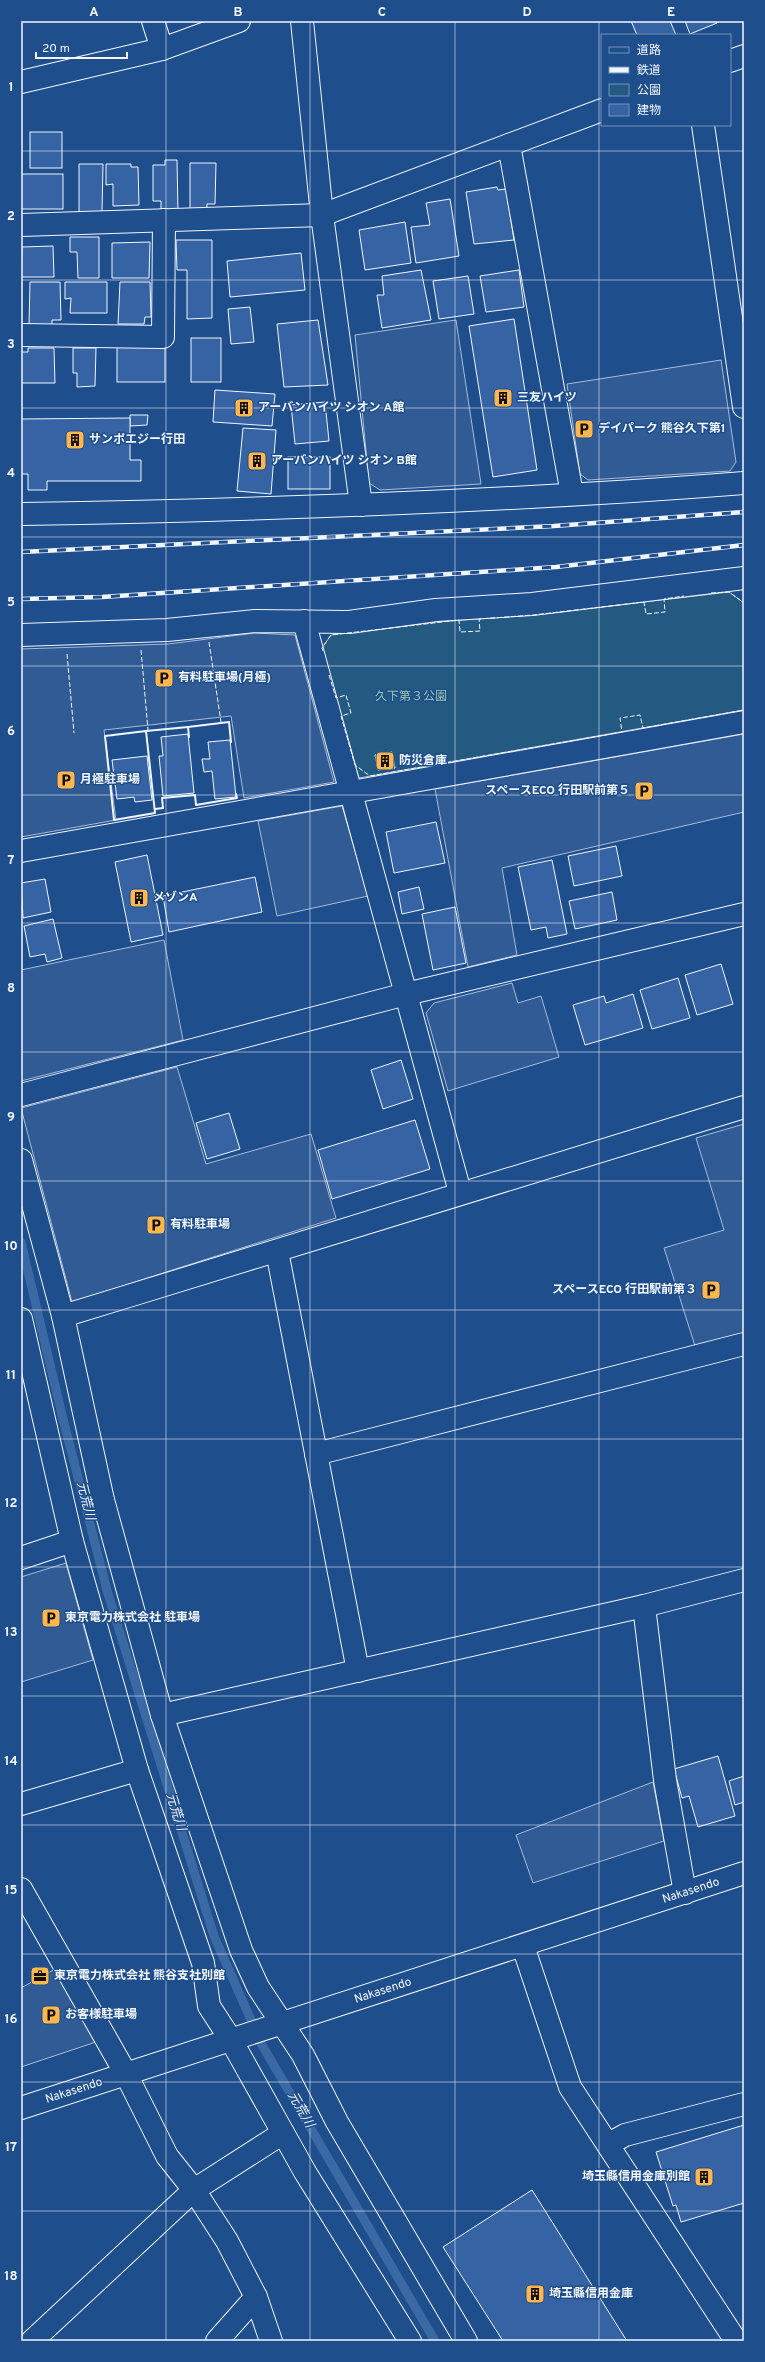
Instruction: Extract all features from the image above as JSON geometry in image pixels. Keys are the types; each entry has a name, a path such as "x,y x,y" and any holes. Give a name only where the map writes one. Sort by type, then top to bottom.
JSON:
{"main road":[{"path":"153,21 162,49"},
{"path":"21,82 162,49 239,21"},
{"path":"302,21 322,215 361,505"},
{"path":"731,62 744,56"},
{"path":"21,225 322,215 601,110"},
{"path":"703,126 744,407"},
{"path":"509,146 572,494"},
{"path":"21,335 162,337 164,220"},
{"path":"21,514 284,509 572,494 744,483"},
{"path":"21,635 167,630 255,620 349,622 436,610 532,604 744,578"},
{"path":"304,621 460,1192"},
{"path":"21,851 744,722"},
{"path":"21,1095 406,994 744,914"},
{"path":"63,1316 277,1251 460,1192 744,1107"},
{"path":"21,1160 63,1316 103,1500 162,1715 241,1950 258,1987 302,2055 337,2122 466,2341"},
{"path":"277,1251 358,1671"},
{"path":"21,1319 72,1541 137,1770 203,1963 209,2006 231,2040 283,2134 410,2341"},
{"path":"316,1454 744,1344"},
{"path":"21,1558 72,1541"},
{"path":"162,1715 644,1606 744,1580"},
{"path":"644,1606 665,1780 685,1893"},
{"path":"21,1804 137,1770"},
{"name":"Nakasendo","path":"21,2108 744,1873"},
{"path":"21,1889 126,2074 167,2156 194,2190 227,2241 256,2296 271,2341"},
{"path":"523,1946 570,2087 609,2144 736,2341"},
{"path":"609,2144 626,2135 744,2104"},
{"path":"32,2341 194,2190 283,2134"},
{"path":"216,2341 256,2296"}],"green space":[{"name":"久下第３公園","path":"729,592 744,603 744,710 359,778 322,648 331,635 436,622 533,615"}],"shaded area":[{"path":"456,320 481,484 380,490 369,483 355,335"},
{"path":"721,360 736,462 730,471 588,480 580,474 567,384"},
{"name":"有料駐車場(月極)","path":"255,633 295,635 334,782 244,798 231,716 104,730 116,820 21,837 21,649 168,644"},
{"path":"744,734 744,812 502,868 517,955 468,967 435,789"},
{"path":"342,806 368,896 277,916 258,821"},
{"path":"164,940 183,1040 21,1081 21,970"},
{"path":"512,983 518,1003 541,996 559,1057 448,1091 426,1013 434,1003"},
{"path":"177,1067 206,1164 311,1134 336,1218 72,1302 21,1108"},
{"name":"スペースECO 行田駅前第３","path":"744,1124 744,1333 695,1346 664,1248 724,1230 696,1138"},
{"name":"東京電力株式会社 駐車場","path":"66,1563 93,1660 21,1682 21,1577"},
{"path":"653,1782 664,1841 533,1883 516,1835"},
{"name":"お客様駐車場","path":"55,1969 96,2042 21,2067 21,1988"}],"building":[{"path":"631,21 670,21 676,34 637,34"},
{"path":"685,21 716,21 717,23 690,34"},
{"path":"30,132 62,132 62,168 30,168"},
{"path":"165,160 177,160 178,212 161,212 161,201 153,201 153,165 165,165"},
{"path":"190,163 216,163 215,204 207,204 207,213 190,213"},
{"path":"79,164 103,164 102,212 79,213"},
{"path":"106,164 131,164 131,167 138,167 139,205 113,206 113,184 106,185"},
{"path":"21,174 63,174 63,209 21,209"},
{"path":"497,187 498,190 506,189 514,240 474,244 466,192"},
{"path":"450,199 459,256 416,263 411,227 430,225 426,203"},
{"path":"405,222 411,263 365,270 359,230"},
{"path":"70,237 99,237 99,278 78,278 77,252 70,252"},
{"path":"176,240 212,240 212,318 187,319 187,270 177,270"},
{"path":"150,242 149,278 112,278 112,243"},
{"path":"53,246 54,277 21,277 22,247"},
{"path":"301,253 305,290 230,297 227,261"},
{"path":"421,270 431,320 382,328 377,295 384,295 382,276"},
{"path":"519,270 524,307 486,312 480,276"},
{"path":"468,276 474,314 439,319 433,281"},
{"path":"30,282 60,282 61,320 52,320 52,325 29,325"},
{"path":"65,282 107,282 107,313 70,313 71,298 65,299"},
{"path":"120,282 150,282 151,317 145,317 144,324 118,324"},
{"path":"250,307 254,342 231,344 228,309"},
{"name":"三友ハイツ","path":"514,319 537,470 493,477 469,326"},
{"path":"318,320 328,385 284,387 277,324"},
{"path":"191,338 221,338 221,382 191,382"},
{"path":"117,346 165,346 165,382 117,382"},
{"path":"28,348 54,348 55,383 21,383 21,352 28,352"},
{"path":"73,348 96,348 95,386 77,387 77,373 73,373"},
{"name":"アーバンハイツ シオン A館","path":"215,390 275,394 272,426 213,422"},
{"path":"325,402 329,441 295,444 291,405"},
{"path":"130,415 148,415 147,425 130,426"},
{"name":"サンポエジー行田","path":"130,418 130,460 141,460 141,481 47,481 47,490 28,490 28,474 21,474 21,419"},
{"name":"アーバンハイツ シオン B館","path":"243,428 276,430 271,494 237,491"},
{"path":"288,457 330,457 330,489 288,489"},
{"path":"188,734 194,793 163,796 159,756 163,756 161,737"},
{"path":"230,740 236,797 215,799 212,771 204,772 202,759 210,759 208,742"},
{"name":"防災倉庫","path":"392,752 395,768 378,770 375,755"},
{"path":"147,756 152,800 135,802 134,797 117,799 112,760"},
{"path":"436,822 445,863 394,873 386,832"},
{"path":"616,846 622,876 574,886 568,856"},
{"name":"メゾンA","path":"147,855 163,935 131,942 115,862"},
{"path":"552,860 567,934 548,938 546,927 531,930 518,867"},
{"path":"255,877 262,912 169,932 163,896"},
{"path":"45,879 51,912 23,918 21,883"},
{"path":"419,887 424,909 402,914 398,892"},
{"path":"612,892 617,920 575,929 569,901"},
{"path":"455,907 466,963 433,970 422,914"},
{"path":"53,919 62,958 47,962 45,954 30,957 24,926"},
{"path":"721,964 733,1004 697,1015 685,975"},
{"path":"678,978 690,1018 652,1029 640,990"},
{"path":"633,994 643,1028 585,1045 573,1005 604,996 606,1003"},
{"path":"401,1060 413,1099 383,1109 371,1070"},
{"path":"229,1113 240,1149 207,1159 196,1123"},
{"path":"415,1120 430,1169 332,1199 318,1150"},
{"path":"718,1756 735,1816 698,1827 689,1796 682,1798 674,1769"},
{"path":"744,1776 744,1802 735,1805 729,1781"},
{"name":"埼玉縣信用金庫別館","path":"744,2125 744,2203 681,2222 676,2205 673,2206 656,2152"},
{"name":"埼玉縣信用金庫","path":"532,2190 627,2341 503,2341 443,2247"}],"waterway":[{"name":"元荒川","path":"21,1242 63,1419 108,1594 214,1936 262,2045 435,2341"}],"railway":[{"path":"21,552 554,526 744,512"},
{"path":"21,599 102,597 556,567 744,545"}],"fence":[{"path":"711,593 729,592 744,603"},
{"path":"323,651 322,648 331,635 459,620 460,632 480,631 479,619 533,615 644,602 646,614 665,612 664,599 684,596"},
{"path":"209,642 221,722"},
{"path":"141,650 148,730"},
{"path":"67,654 74,733"},
{"path":"329,675 336,698 346,695 351,713 341,716 355,765 370,776 622,732 620,718 640,715 643,728 744,710"}],"wall":[{"path":"189,737 188,727 229,722 231,742"},
{"path":"146,731 188,727"},
{"path":"146,731 155,813 114,820 105,736 146,731"},
{"path":"155,809 163,808 162,798 195,795 196,805 237,798 236,794"}],"place":[{"name":"三友ハイツ","path":"503,398"},
{"name":"アーバンハイツ シオン A館","path":"244,408"},
{"name":"デイパーク 熊谷久下第1","path":"584,429"},
{"name":"サンポエジー行田","path":"75,440"},
{"name":"アーバンハイツ シオン B館","path":"257,461"},
{"name":"有料駐車場(月極)","path":"164,678"},
{"name":"防災倉庫","path":"385,761"},
{"name":"月極駐車場","path":"66,780"},
{"name":"スペースECO 行田駅前第５","path":"644,791"},
{"name":"メゾンA","path":"139,898"},
{"name":"有料駐車場","path":"156,1225"},
{"name":"スペースECO 行田駅前第３","path":"711,1290"},
{"name":"東京電力株式会社 駐車場","path":"51,1618"},
{"name":"東京電力株式会社 熊谷支社別館","path":"40,1976"},
{"name":"お客様駐車場","path":"51,2015"},
{"name":"埼玉縣信用金庫別館","path":"704,2177"},
{"name":"埼玉縣信用金庫","path":"535,2294"}]}
